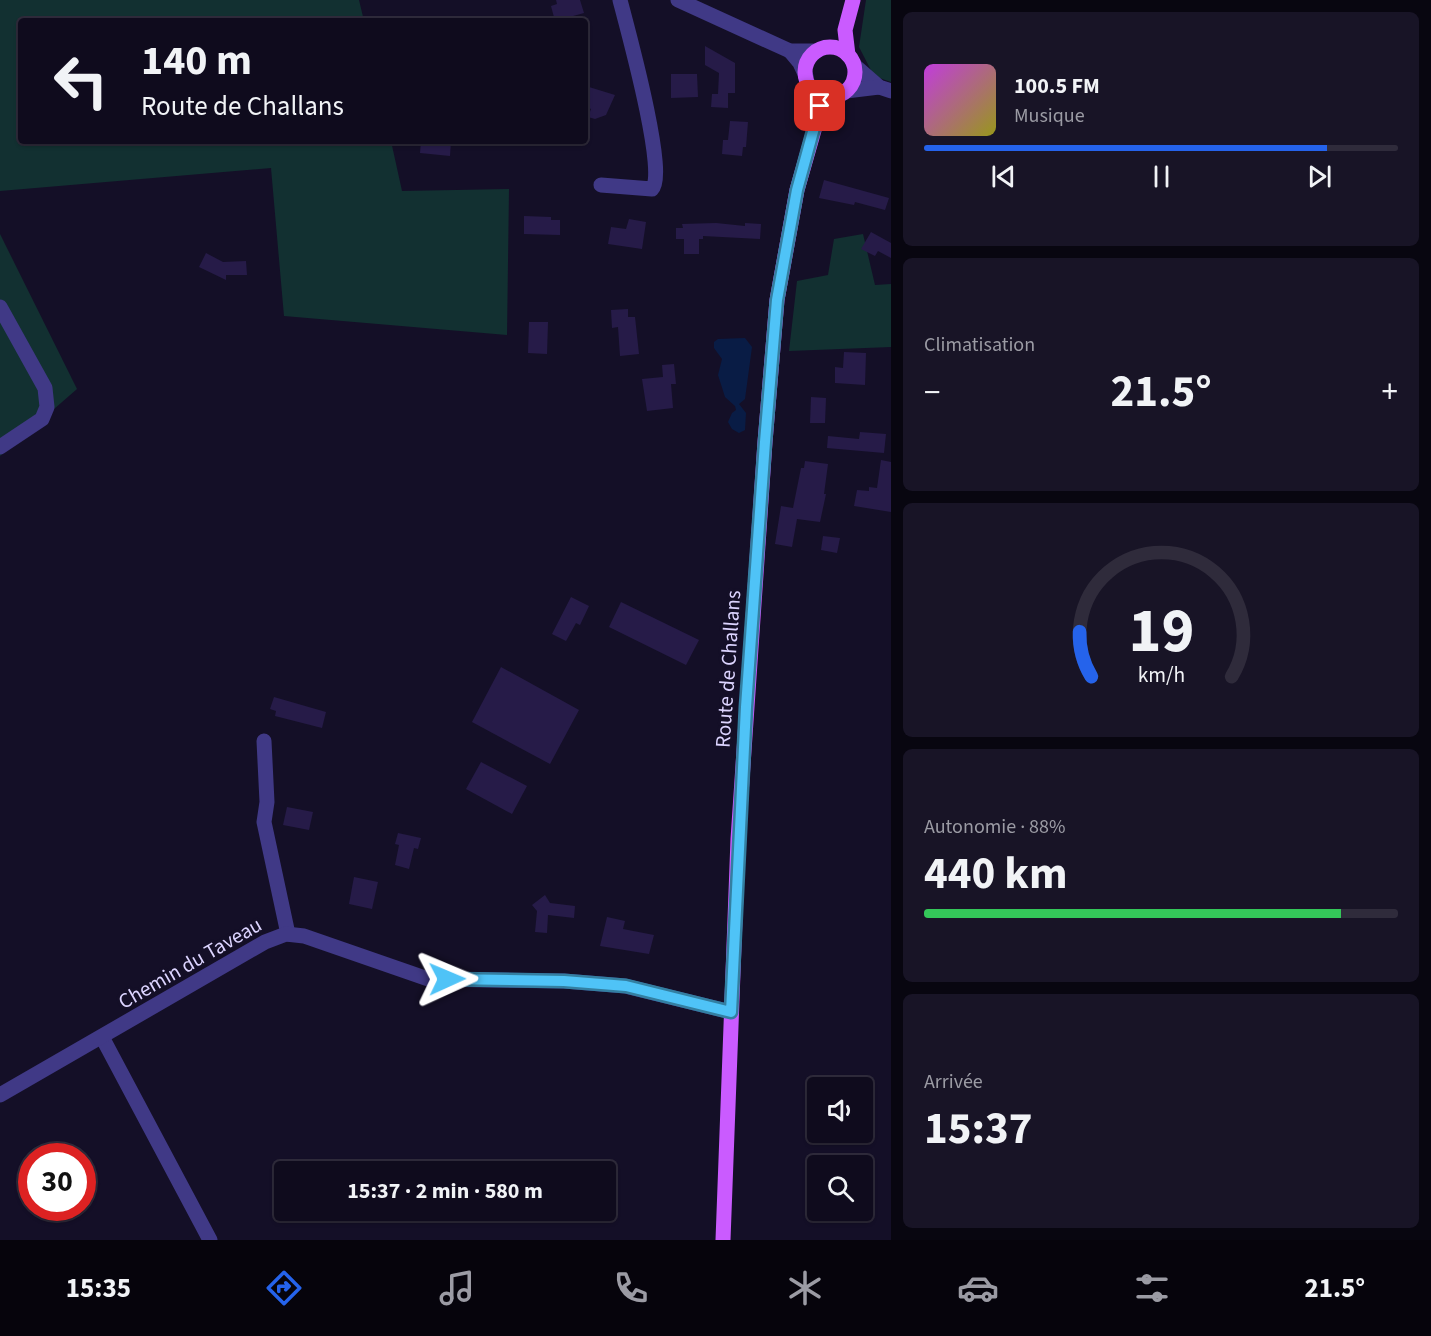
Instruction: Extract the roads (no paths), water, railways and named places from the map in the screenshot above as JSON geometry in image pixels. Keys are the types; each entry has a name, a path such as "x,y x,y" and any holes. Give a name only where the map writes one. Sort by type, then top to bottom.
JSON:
{"main road":[{"name":"Route de Challans","path":"723,1240 731,1012 746,707 777,300 797,190 833,98 854,80 845,30 853,0"},
{"name":"Route de Challans","path":"806,76 806,67 810,58 845,30"},
{"path":"823,49 836,48 851,60"},
{"path":"806,76 814,91 833,98"}],"street":[{"path":"601,185 651,189 656,182 654,141 620,0"},
{"path":"678,0 790,51 800,63 806,76"},
{"path":"790,51 823,49"},
{"path":"851,60 885,89"},
{"path":"833,98 885,89"},
{"path":"0,307 47,395 47,407 42,419 0,447"},
{"path":"264,741 267,802 264,822 288,934"},
{"name":"Chemin du Taveau","path":"0,1095 265,942 288,934 329,943 428,978 564,981 626,986 731,1012"},
{"path":"102,1037 210,1240"}],"water":[{"path":"745,338 752,347 745,399 739,404 746,413 745,430 739,433 732,429 728,422 736,410 735,406 725,397 718,375 722,359 714,348 714,342 718,339"}]}
